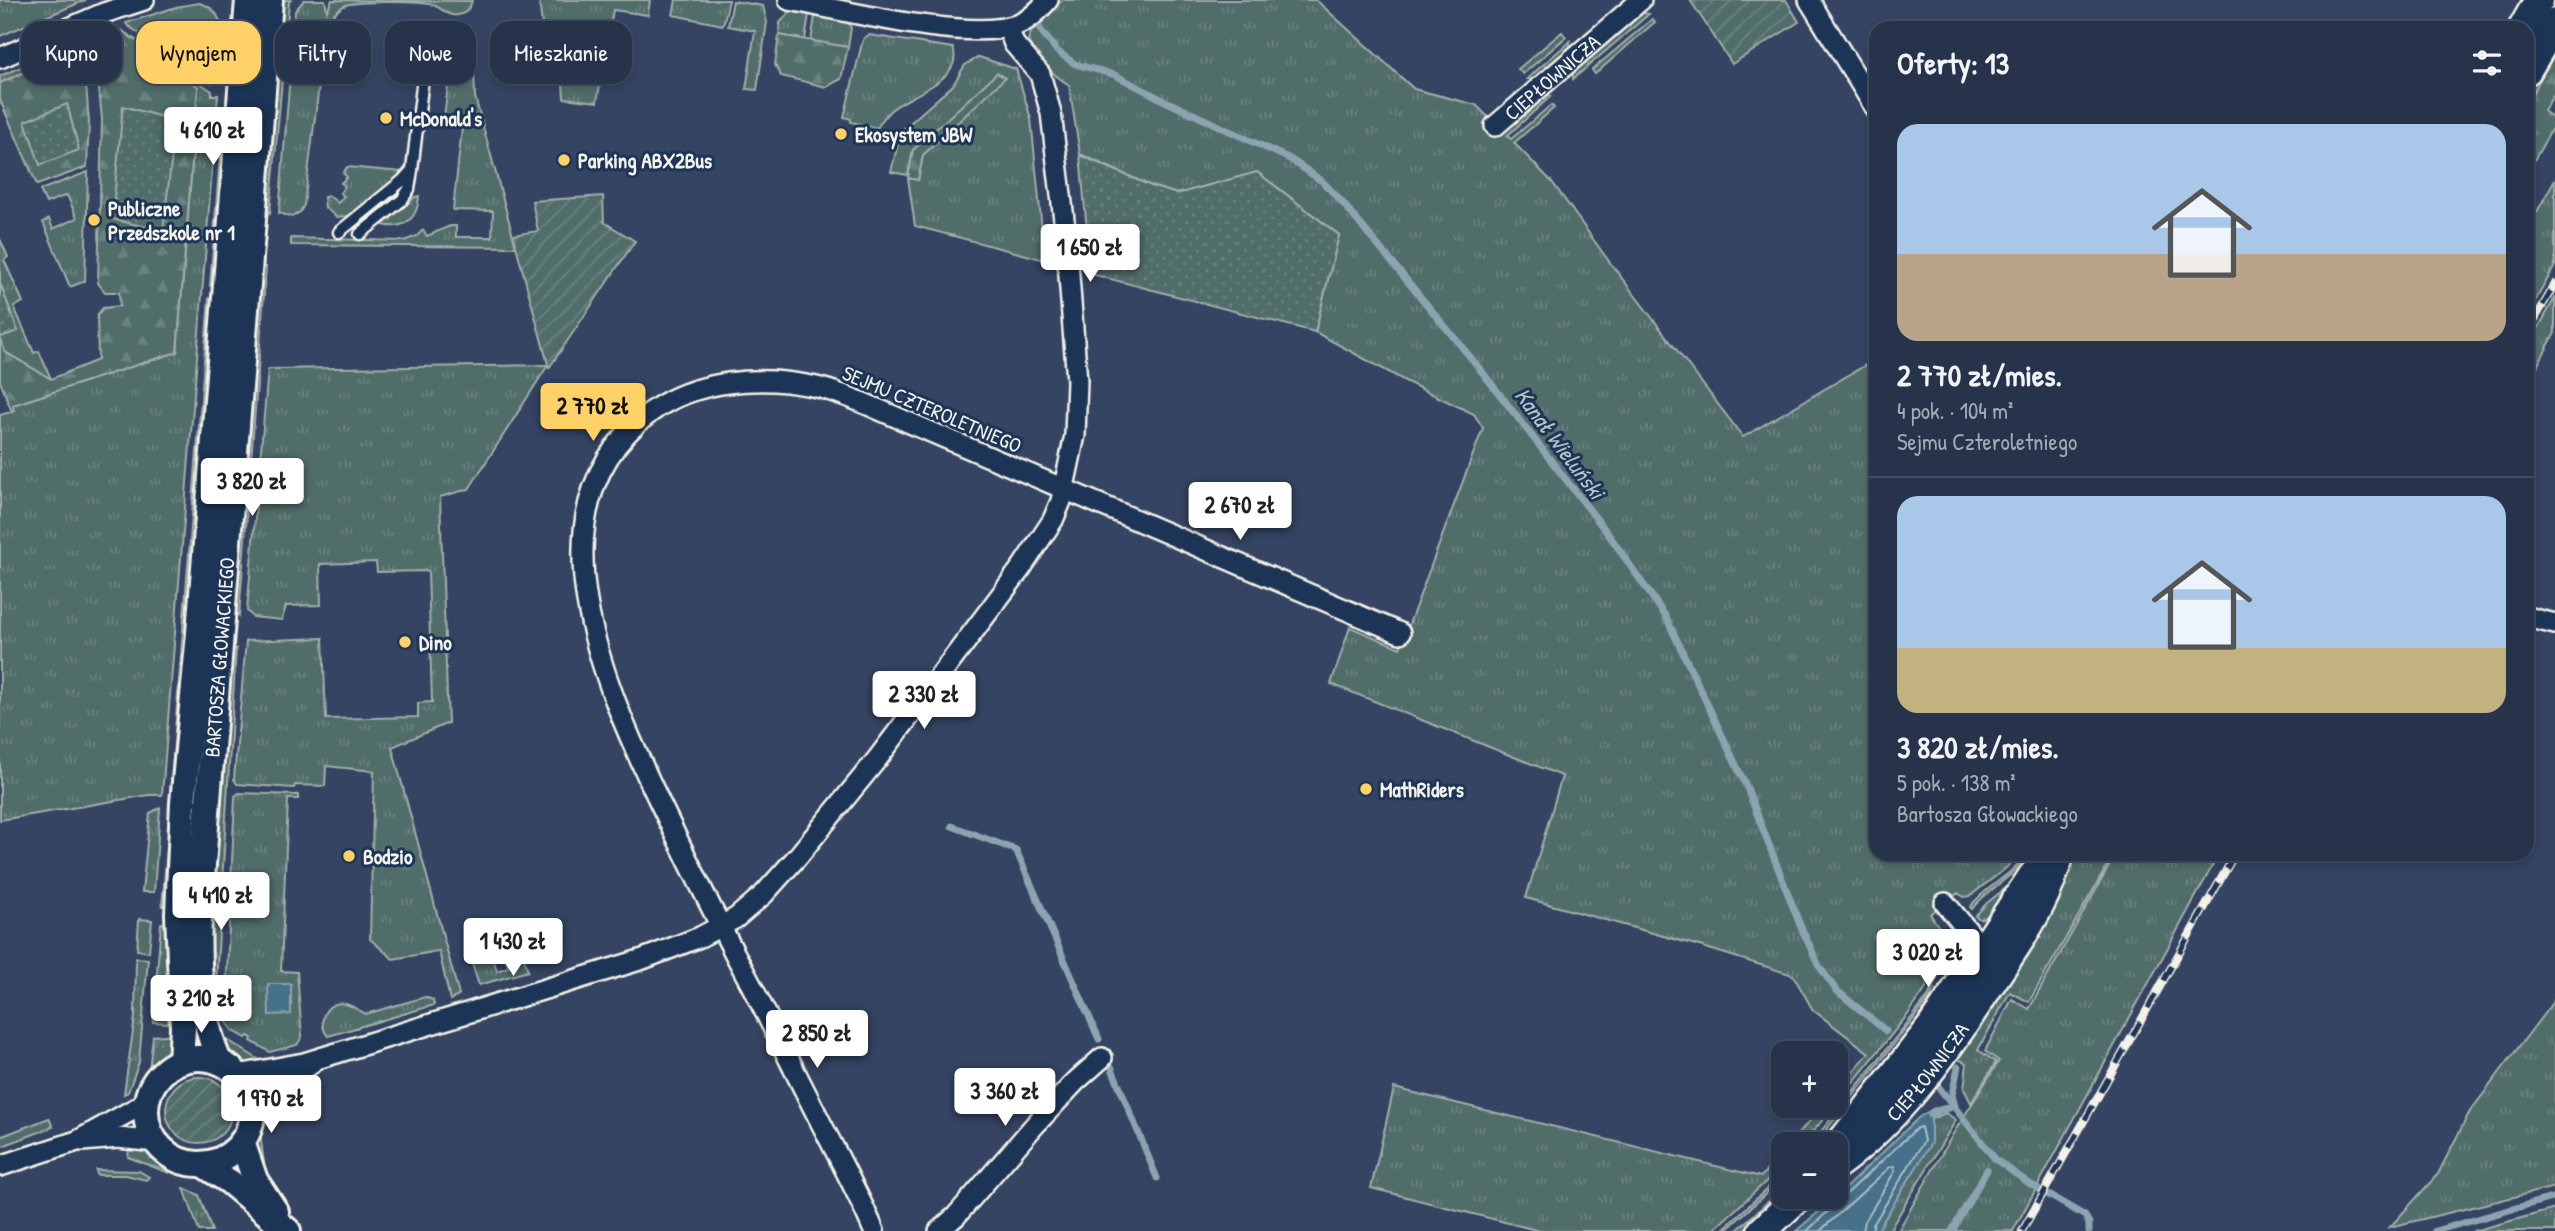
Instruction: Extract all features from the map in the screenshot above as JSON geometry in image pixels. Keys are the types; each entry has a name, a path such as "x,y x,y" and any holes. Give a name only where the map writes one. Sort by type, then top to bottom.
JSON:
{"main road":[{"path":"2528,21 2539,0"},
{"path":"2534,58 2555,23"},
{"name":"CIEPŁOWNICZA","path":"1848,1155 1893,1114 1949,1044 2032,877 2046,861"},
{"name":"CIEPŁOWNICZA","path":"1848,1134 1933,1026 2038,910 2057,861"},
{"path":"1762,1231 1785,1209"}],"street":[{"path":"0,58 102,7 144,0"},
{"name":"BARTOSZA GŁOWACKIEGO","path":"181,1061 183,1028 178,914 183,803 202,605 248,0"},
{"name":"BARTOSZA GŁOWACKIEGO","path":"228,1069 208,1034 201,1002 197,953 270,0"},
{"path":"789,0 957,29 984,30 1008,27 1028,19 1048,0"},
{"name":"CIEPŁOWNICZA","path":"1495,126 1641,0"},
{"path":"1809,0 1869,98"},
{"path":"0,1166 77,1141 138,1107 148,1099 160,1076 181,1061 196,1058 228,1069 318,1059 676,947 721,927 748,909 764,894 878,758 1041,540 1053,520 1065,488 1075,435 1077,381 1057,156 1043,81 1035,67 1014,44 1008,27"},
{"name":"SEJMU CZTEROLETNIEGO","path":"874,1231 721,927 617,711 602,668 592,626 583,561 585,527 601,468 617,442 636,423 662,404 687,392 738,382 780,381 812,386 846,395 1400,633"},
{"path":"2534,619 2555,624"},
{"path":"1945,903 1964,928 1996,954"},
{"path":"939,1231 956,1216 1066,1091 1102,1058"},
{"path":"252,1111 263,1096 318,1059"},
{"path":"202,1164 227,1155 242,1142 249,1128 252,1111 248,1091 228,1069"},
{"path":"148,1099 147,1118 157,1142 174,1157 202,1164 224,1177 288,1231"},
{"path":"77,1141 118,1138 157,1142"},
{"path":"242,1142 255,1180 288,1231"}],"lane":[{"path":"360,234 402,200 409,189 422,84"},
{"path":"340,232 412,170"}],"green space":[{"path":"0,0 86,0 36,21 21,21 21,27 0,36"},
{"path":"278,0 291,0 287,21 276,21"},
{"path":"304,0 325,0 327,11 332,0 472,1 467,10 458,15 451,15 427,4 390,2 346,5 330,21 294,21 295,11"},
{"path":"539,0 650,0 648,15 613,10 611,21 542,21"},
{"path":"676,0 729,0 723,25 673,15"},
{"path":"1062,0 1316,0 1414,89 1476,105 1503,132 1547,95 1551,96 1507,136 1511,139 1551,105 1554,108 1514,143 1552,182 1743,437 1869,363 1869,861 2012,861 1970,896 1964,897 1958,893 1930,914 1941,930 1942,938 1925,990 1848,1089 1848,1077 1869,1053 1813,1010 1793,975 1526,898 1562,776 1331,684 1350,627 1400,648 1483,428 1474,414 1407,382 1315,332 1339,235 1257,172 1177,194 1151,186 1080,154 1069,85 1050,70 1028,40 1032,30"},
{"path":"1690,0 1786,0 1799,22 1732,64"},
{"path":"733,1 763,6 767,22 757,90 746,89 755,31 728,26"},
{"path":"199,3 209,7 219,21 136,21 136,31 126,23 176,7"},
{"path":"790,11 809,14 805,40 779,35 780,23"},
{"path":"1643,13 1649,14 1573,79 1573,73"},
{"path":"815,16 848,22 851,28 848,47 811,41"},
{"path":"1652,19 1655,22 1595,74 1592,70"},
{"path":"122,31 136,41 136,84 194,84 198,87 177,352 13,405 12,412 0,381 0,339 5,352 51,379 98,360 97,315 103,308 120,306 119,292 105,292 98,283 102,119 98,84 122,84"},
{"path":"1562,32 1566,37 1523,74 1518,69"},
{"path":"779,35 848,47 841,79 826,87 781,76 775,65"},
{"path":"869,35 953,48 954,59 951,69 943,78 891,110 877,128 851,122 851,119 844,117 862,43"},
{"path":"2555,38 2555,53 2534,90 2534,74"},
{"path":"275,41 275,84 282,84 270,213 263,205"},
{"path":"1570,41 1570,47 1533,79 1527,79"},
{"path":"2555,53 2555,92 2544,111 2555,123 2534,160 2534,90"},
{"path":"979,57 1016,69 1031,119 1045,260 915,226 908,178 918,180 923,155 1004,78 913,150 908,175 891,172 901,131 953,85 965,65"},
{"path":"21,67 21,74 0,83 0,76"},
{"path":"997,73 1005,78 923,155 918,180 908,178 913,150"},
{"path":"21,74 21,84 86,84 89,122 87,167 37,185 0,100 0,83"},
{"path":"193,84 202,84 212,91 212,95 218,95 162,795 0,820 0,415 14,411 12,405 177,352 198,88"},
{"path":"289,84 319,84 304,205 300,212 292,217 279,213"},
{"path":"448,84 475,84 475,97 516,247 291,245 291,238 404,241 417,236 423,230 427,236 450,226 456,226 456,237 492,237 493,211 453,210 462,128 458,121 446,126 443,124"},
{"path":"563,84 600,84 597,102 564,98"},
{"path":"67,104 79,150 40,165 25,121"},
{"path":"123,106 176,121 163,231 112,219"},
{"path":"222,130 228,150 216,287 210,286"},
{"path":"1080,155 1151,186 1177,194 1257,172 1339,235 1315,332 1091,274"},
{"path":"347,167 403,172 354,213 337,217 325,208 324,197 329,196 338,203 344,196 340,193 345,186 341,183 347,177 343,173"},
{"path":"88,172 85,281 70,287 43,222 49,219 53,229 77,218 67,195 46,203 40,190"},
{"path":"2555,179 2555,266 2534,303 2534,217"},
{"path":"419,196 416,211 409,221 398,226 383,225 415,197"},
{"path":"603,196 604,222 635,241 549,368 513,235 538,231 532,201"},
{"path":"0,239 8,257 4,260 23,302 14,307 34,353 39,351 51,379 5,352 0,339"},
{"path":"266,267 239,616 233,610 260,268"},
{"path":"0,283 18,331 1,337 0,334"},
{"path":"209,298 219,299 178,796 170,795"},
{"path":"2555,298 2555,333 2534,372 2534,336"},
{"path":"548,365 469,489 440,497 448,723 392,747 459,995 450,1000 439,951 393,959 370,939 374,771 326,766 325,786 295,785 294,788 237,784 234,779 246,641 323,638 326,719 418,717 418,703 432,702 428,571 377,572 376,562 320,564 321,605 286,606 282,620 253,617 247,611 268,369"},
{"path":"236,649 215,1014 205,980 230,654"},
{"path":"239,793 298,795 298,799 288,799 281,971 297,972 302,1037 297,1045 270,1052 251,1041 252,1038 246,1038 232,1030 227,1023 235,796"},
{"path":"160,808 154,892 142,892 150,813"},
{"path":"170,814 178,815 171,907 162,906"},
{"path":"2023,861 2016,870 1972,909 1970,907 1983,893"},
{"path":"2068,861 2110,861 2029,1002 2010,992 1978,1050 1996,1062 1971,1103 1964,1089 1967,1063 1949,1055"},
{"path":"2112,861 2215,861 2013,1231 1898,1231 1953,1134 1999,1061 1985,1051 2012,999 2029,1009"},
{"path":"2022,875 1993,916 1980,919 1975,916 1987,903"},
{"path":"139,919 152,920 149,952 137,950"},
{"path":"161,923 170,924 175,1019 167,1023 153,1022"},
{"path":"487,937 497,971 508,967 504,950 495,952 493,946 518,938 528,971 479,985 469,955 478,951 473,941"},
{"path":"1949,940 1951,942 1930,998 1848,1102 1848,1098 1928,997"},
{"path":"1958,945 1962,952 1962,967 1918,1028 1945,982"},
{"path":"136,958 148,959 139,1062 128,1092 124,1094 135,1017"},
{"path":"425,997 433,1000 434,1005 328,1036 324,1031 325,1013 333,1005 346,1004 366,1014"},
{"path":"2555,999 2555,1187 2390,1227 2438,1174 2469,1113"},
{"path":"175,1034 172,1048 149,1070 153,1036"},
{"path":"218,1034 261,1061 243,1063 232,1059"},
{"path":"199,1077 222,1087 232,1110 222,1133 199,1143 176,1133 166,1110 176,1087"},
{"path":"1394,1088 1761,1177 1771,1165 1771,1177 1712,1231 1540,1231 1371,1188"},
{"path":"263,1110 266,1111 260,1133 264,1163 258,1168 255,1138"},
{"path":"1946,1113 1956,1120 1889,1231 1877,1231 1931,1143 1931,1119"},
{"path":"49,1118 53,1127 0,1147 0,1137"},
{"path":"1812,1118 1824,1118 1813,1132 1800,1132"},
{"path":"1832,1118 1836,1118 1825,1132 1821,1132"},
{"path":"129,1149 147,1152 170,1163 169,1173 128,1157"},
{"path":"96,1170 139,1171 149,1177 146,1180 126,1175 97,1175"},
{"path":"1771,1185 1771,1189 1725,1231 1721,1231"},
{"path":"184,1188 199,1195 212,1231 199,1231"},
{"path":"1771,1199 1771,1205 1742,1231 1736,1231"},
{"path":"2555,1209 2555,1231 2473,1231"}],"water":[{"path":"268,984 291,984 291,1014 269,1015"},
{"path":"1934,1108 1939,1114 1931,1119 1931,1143 1877,1231 1796,1231 1822,1209 1848,1209 1848,1185 1918,1118"}],"waterway":[{"name":"Kanał Wieluński","path":"1039,28 1057,51 1075,64 1115,75 1290,159 1322,181 1341,201 1476,364 1609,535 1666,617 1747,788 1800,925 1819,966 1836,990 1886,1031"},
{"path":"952,826 1016,850 1099,1039"},
{"path":"1111,1066 1157,1178"},
{"name":"Kanał Wieluński","path":"1931,1115 1955,1106 1952,1095 1958,1067"},
{"name":"Kanał Wieluński","path":"1937,1085 1996,1160 2030,1184 2085,1216 2089,1231"},
{"path":"1952,1231 1987,1170"},
{"name":"Kanał Wieluński","path":"2435,1231 2555,1197"}],"railway":[{"path":"2534,321 2555,284"},
{"path":"2022,1231 2231,861"}],"place":[{"name":"McDonald's","path":"386,118"},
{"name":"Ekosystem JBW","path":"841,134"},
{"name":"Parking ABX2Bus","path":"564,160"},
{"name":"Publiczne Przedszkole nr 1","path":"94,220"},
{"name":"Dino","path":"405,642"},
{"name":"MathRiders","path":"1366,789"},
{"name":"Bodzio","path":"349,856"}]}
